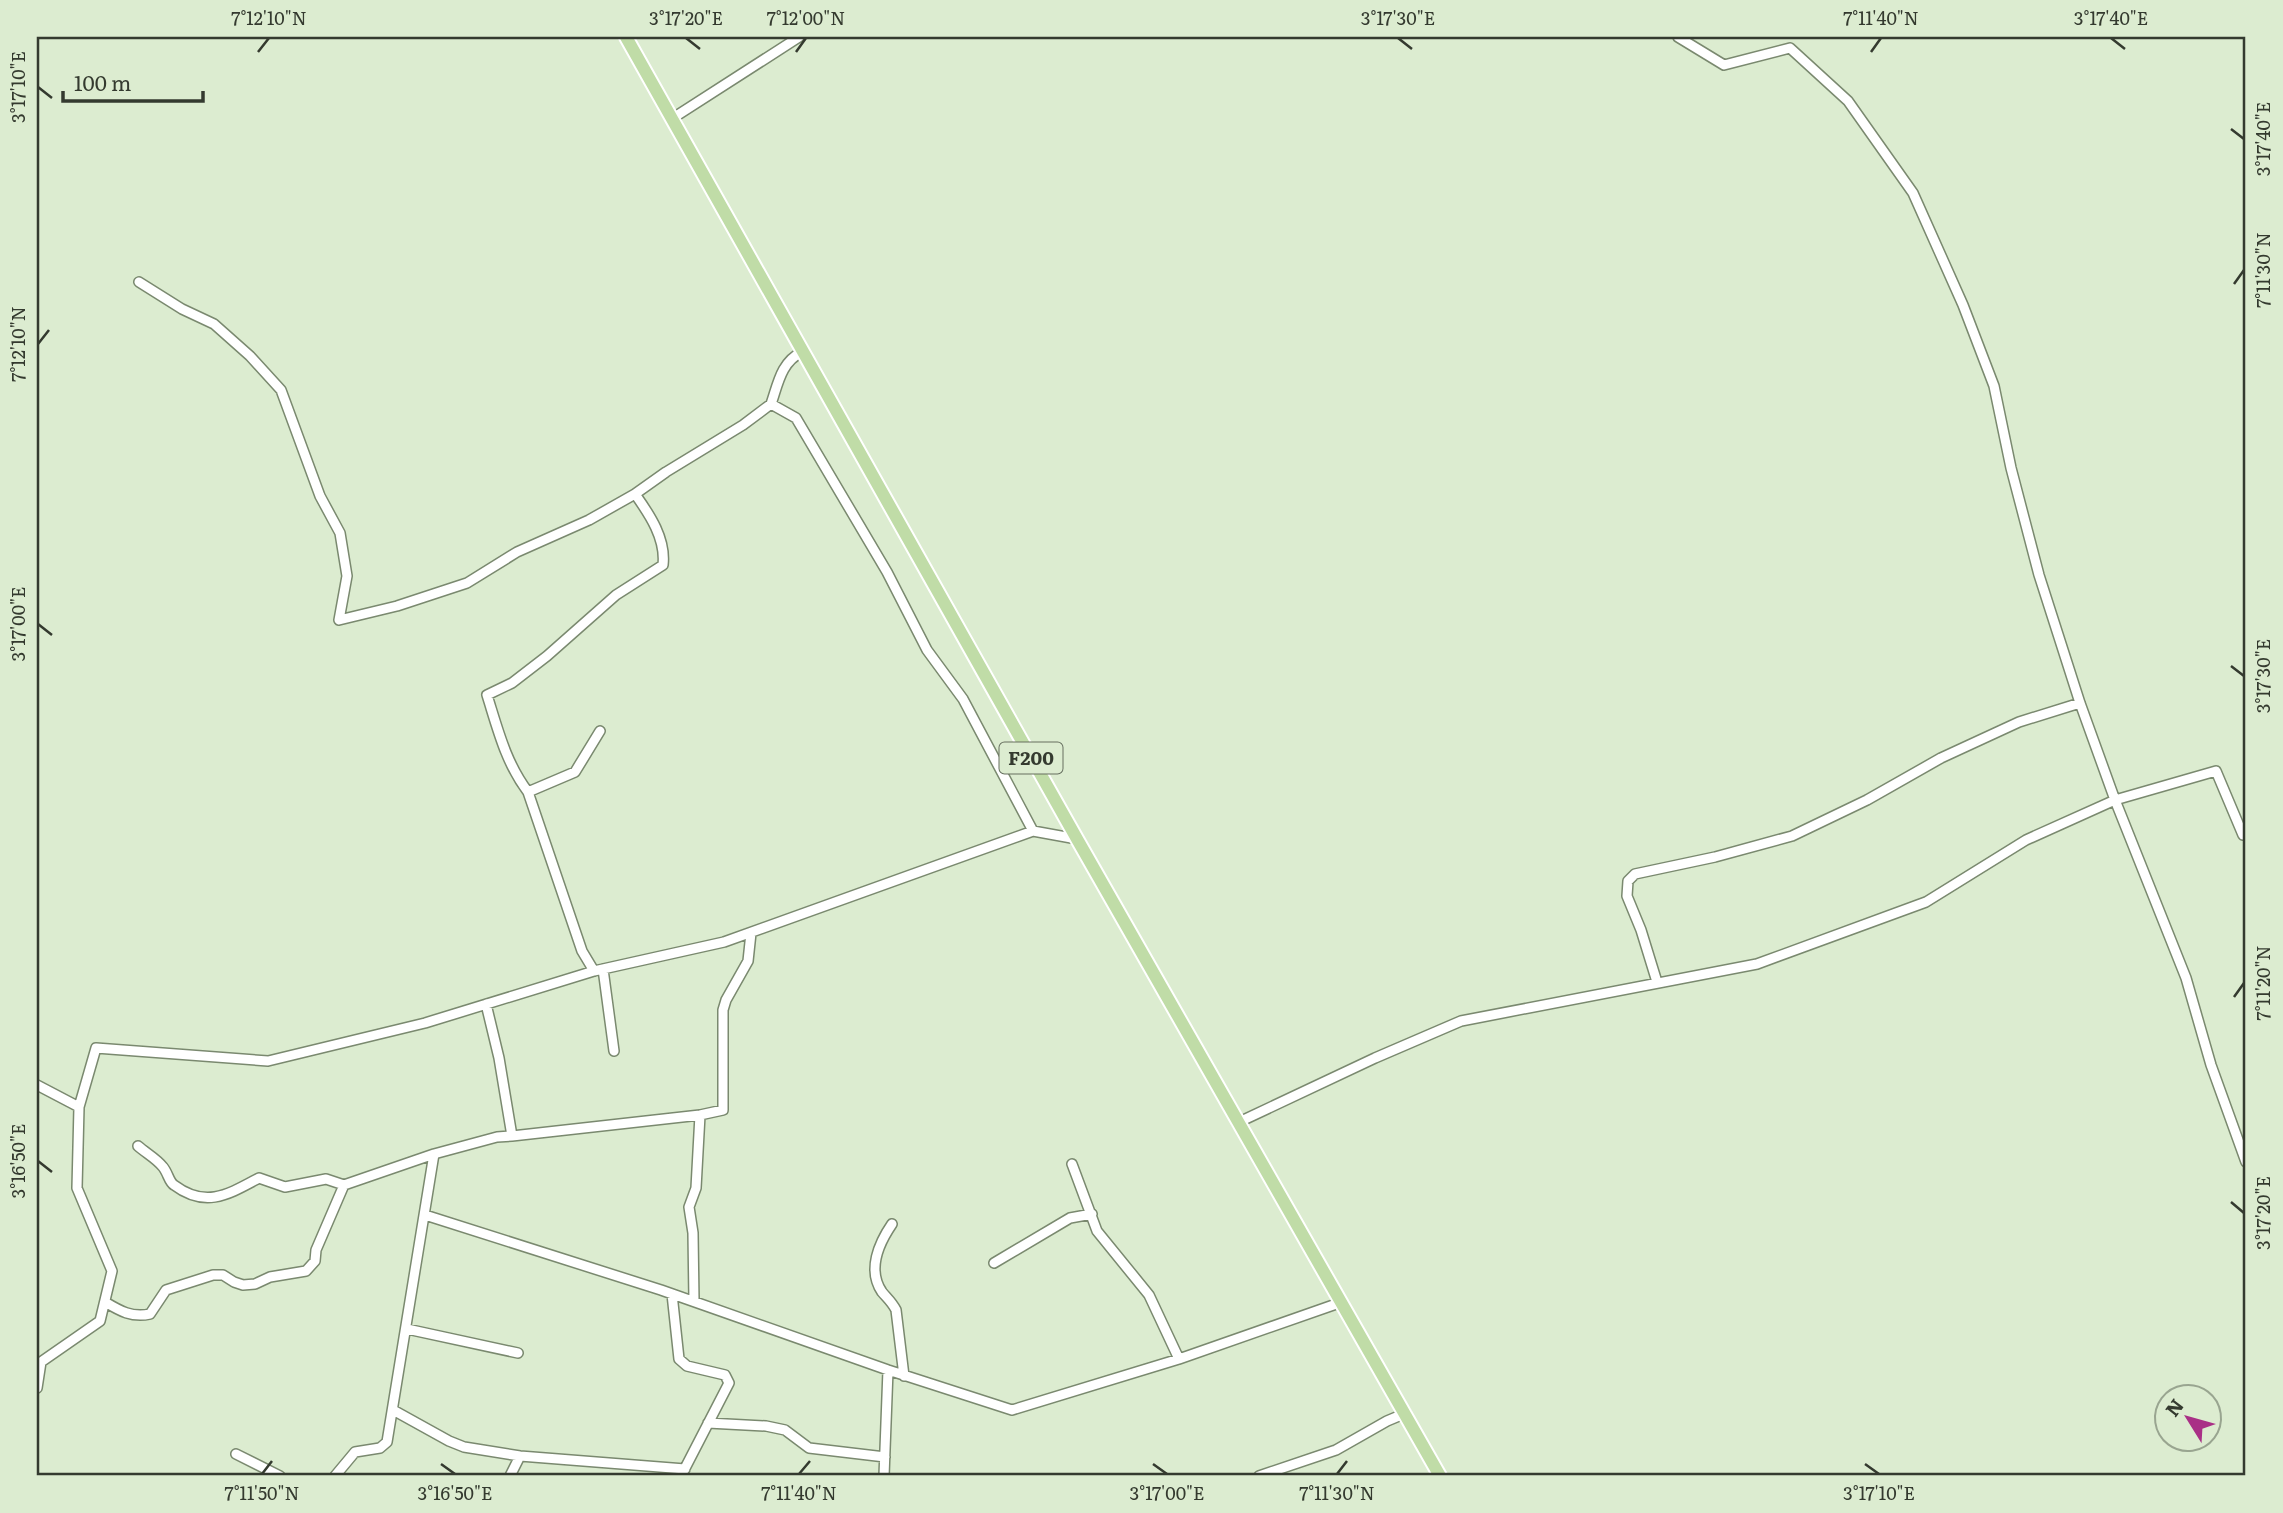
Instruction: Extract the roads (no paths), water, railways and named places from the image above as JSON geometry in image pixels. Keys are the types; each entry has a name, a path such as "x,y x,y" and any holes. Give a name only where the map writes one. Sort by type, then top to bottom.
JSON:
{"main road":[{"name":"F200","path":"626,37 1237,1123 1440,1476"}],"street":[{"path":"673,118 799,37"},
{"path":"1678,37 1724,65 1790,48 1848,101 1913,193 1963,305 1994,386 2011,468 2039,575 2080,703 2115,800 2186,978 2211,1065 2246,1162"},
{"path":"139,282 182,309 214,324 250,356 281,390 320,496 340,533 347,576 340,620 397,606 467,583 517,552 589,520 635,494 771,404 785,364 802,352"},
{"path":"771,404 796,418 887,572 927,650 962,699 1033,831"},
{"path":"614,1051 599,970 582,951 528,792 507,757 487,695 512,683 616,595 663,565 664,553 657,530 635,494"},
{"path":"1657,982 1641,930 1627,897 1628,881 1634,874 1715,857 1793,836 1867,800 1941,758 2018,722 2080,703"},
{"path":"528,792 575,772 600,731"},
{"path":"1237,1123 1461,1021 1757,964 1926,902 2026,840 2115,800 2216,771 2243,835 2246,835"},
{"path":"37,1388 41,1362 100,1321 112,1271 77,1188 79,1107 96,1048 268,1061 425,1023 599,970 724,942 1033,831 1077,839"},
{"path":"138,1146 162,1165 172,1184 193,1197 225,1197 237,1188 260,1178 285,1187 326,1179 344,1185 434,1154 496,1137 700,1115 723,1110 723,1010 748,961 751,933"},
{"path":"486,1004 499,1058 512,1136"},
{"path":"37,1085 79,1107"},
{"path":"694,1301 693,1233 689,1207 696,1188 700,1115"},
{"path":"335,1476 355,1452 380,1447 387,1442 434,1154"},
{"path":"1072,1164 1097,1231 1149,1295 1179,1359"},
{"path":"105,1303 122,1313 140,1316 150,1314 166,1290 214,1275 223,1275 243,1285 306,1271 315,1261 316,1250 344,1185"},
{"path":"994,1263 1070,1218 1092,1214"},
{"path":"425,1215 694,1301 904,1376 1012,1410 1179,1359 1342,1302"},
{"path":"892,1224 880,1241 876,1265 881,1290 896,1310 904,1376"},
{"path":"393,1410 464,1447 520,1456 683,1473 729,1384 729,1378 719,1372 687,1366 679,1359 671,1294"},
{"path":"407,1329 518,1353"},
{"path":"884,1476 888,1370"},
{"path":"1259,1476 1336,1450 1406,1413"},
{"path":"708,1423 766,1426 785,1430 809,1448 885,1457"},
{"path":"236,1454 280,1476"},
{"path":"510,1476 520,1456"}]}
